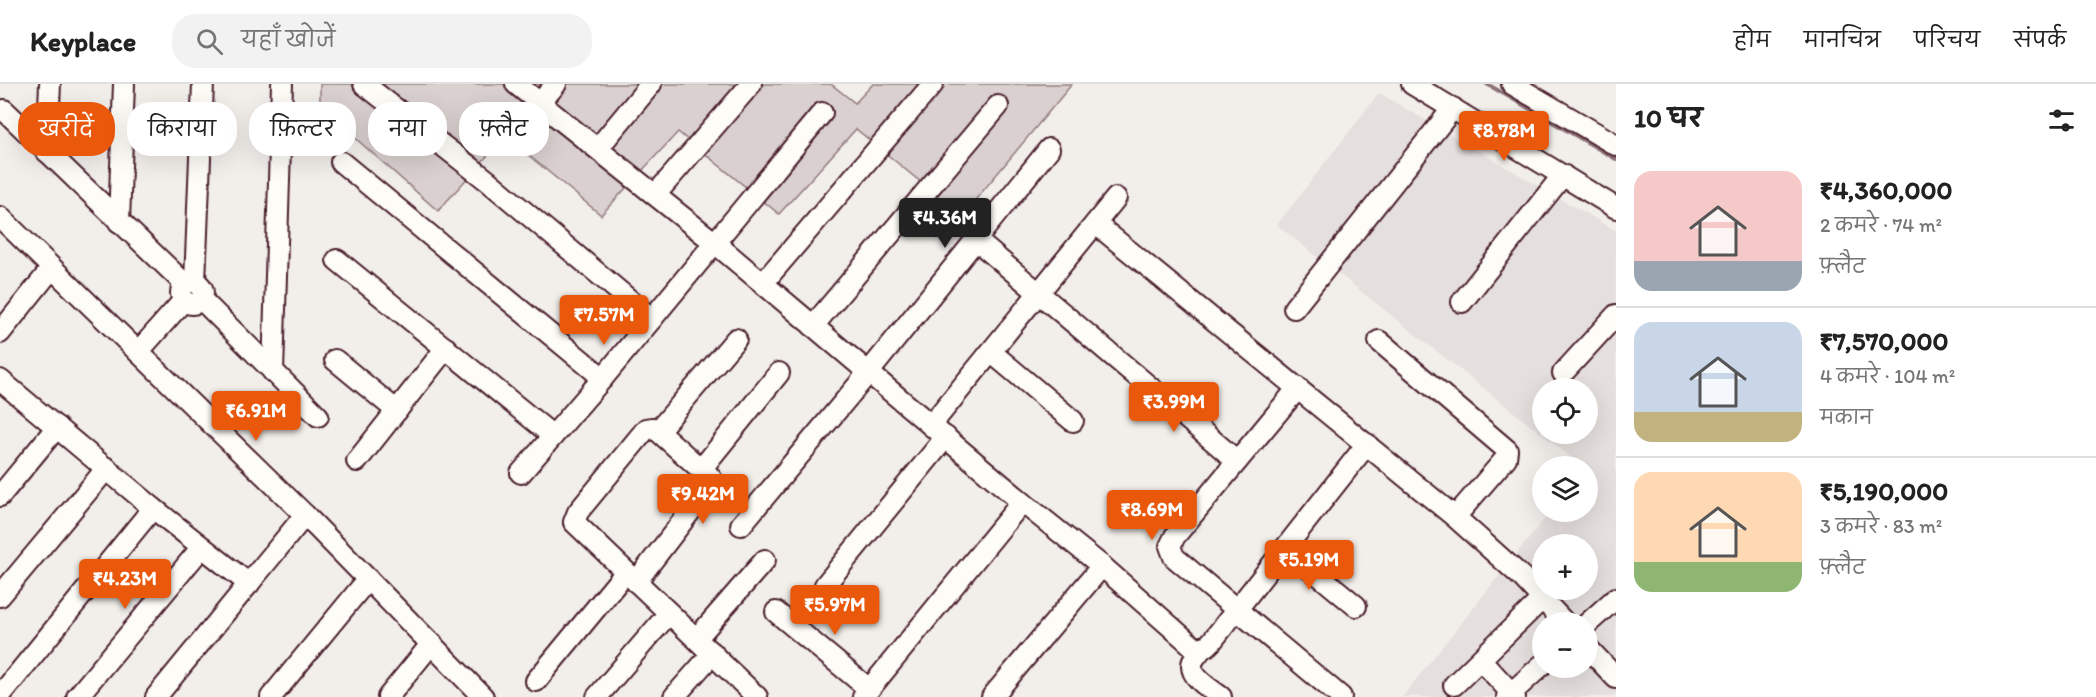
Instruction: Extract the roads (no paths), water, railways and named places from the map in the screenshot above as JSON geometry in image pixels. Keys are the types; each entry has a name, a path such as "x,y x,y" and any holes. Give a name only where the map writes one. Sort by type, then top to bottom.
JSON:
{"street":[{"path":"49,102 50,84"},
{"path":"119,222 124,84"},
{"path":"138,352 191,291 203,84"},
{"path":"273,372 282,84"},
{"path":"364,84 488,181 652,319"},
{"path":"516,84 539,102"},
{"path":"541,102 555,84"},
{"path":"598,148 651,84"},
{"path":"656,194 751,84"},
{"path":"763,283 933,84"},
{"path":"1412,84 1616,208"},
{"path":"1512,84 1616,145"},
{"path":"813,326 998,106"},
{"path":"1294,308 1453,108"},
{"path":"4,110 18,124"},
{"path":"549,110 656,194 763,283 1022,502 1102,566 1191,645 1202,648"},
{"path":"521,473 603,378 822,113"},
{"path":"741,525 869,372 1049,149"},
{"path":"50,156 318,416"},
{"path":"341,162 603,378"},
{"path":"1462,302 1563,175"},
{"path":"825,585 938,431 990,352 1116,198"},
{"path":"0,217 305,515 483,697"},
{"path":"1096,224 1455,517 1532,588"},
{"path":"976,240 1237,461"},
{"path":"337,260 553,435"},
{"path":"0,333 7,311 52,268"},
{"path":"1563,373 1612,326"},
{"path":"658,431 736,339"},
{"path":"1379,341 1507,450 1506,458 1455,517"},
{"path":"357,461 446,348"},
{"path":"990,352 1073,421"},
{"path":"335,360 397,411"},
{"path":"701,467 705,465 779,373"},
{"path":"3,388 57,427 153,508 249,584"},
{"path":"1298,388 1175,536 1170,546 1174,557 1341,697"},
{"path":"0,496 57,427"},
{"path":"536,681 631,577 712,483 711,478 701,467 658,431 649,428 643,431 575,516 574,522 577,526 631,577 669,614 713,653 757,697"},
{"path":"1221,697 1200,679 1192,668 1192,663 1202,648 1212,641 1237,610 1367,444"},
{"path":"0,596 107,468"},
{"path":"776,612 866,693 1022,502"},
{"path":"5,692 153,508"},
{"path":"156,697 305,515"},
{"path":"77,697 202,547"},
{"path":"1286,548 1356,606"},
{"path":"697,638 765,560"},
{"path":"992,697 1102,566"},
{"path":"271,697 368,579"},
{"path":"1598,614 1616,598"},
{"path":"1454,685 1541,600"},
{"path":"1543,600 1554,612"},
{"path":"597,697 669,614"},
{"path":"388,697 432,643"},
{"path":"674,697 713,653"},
{"path":"1598,659 1616,678"},
{"path":"1481,660 1511,696 1532,675"}],"waterway":[{"path":"1487,84 1616,159"}]}
